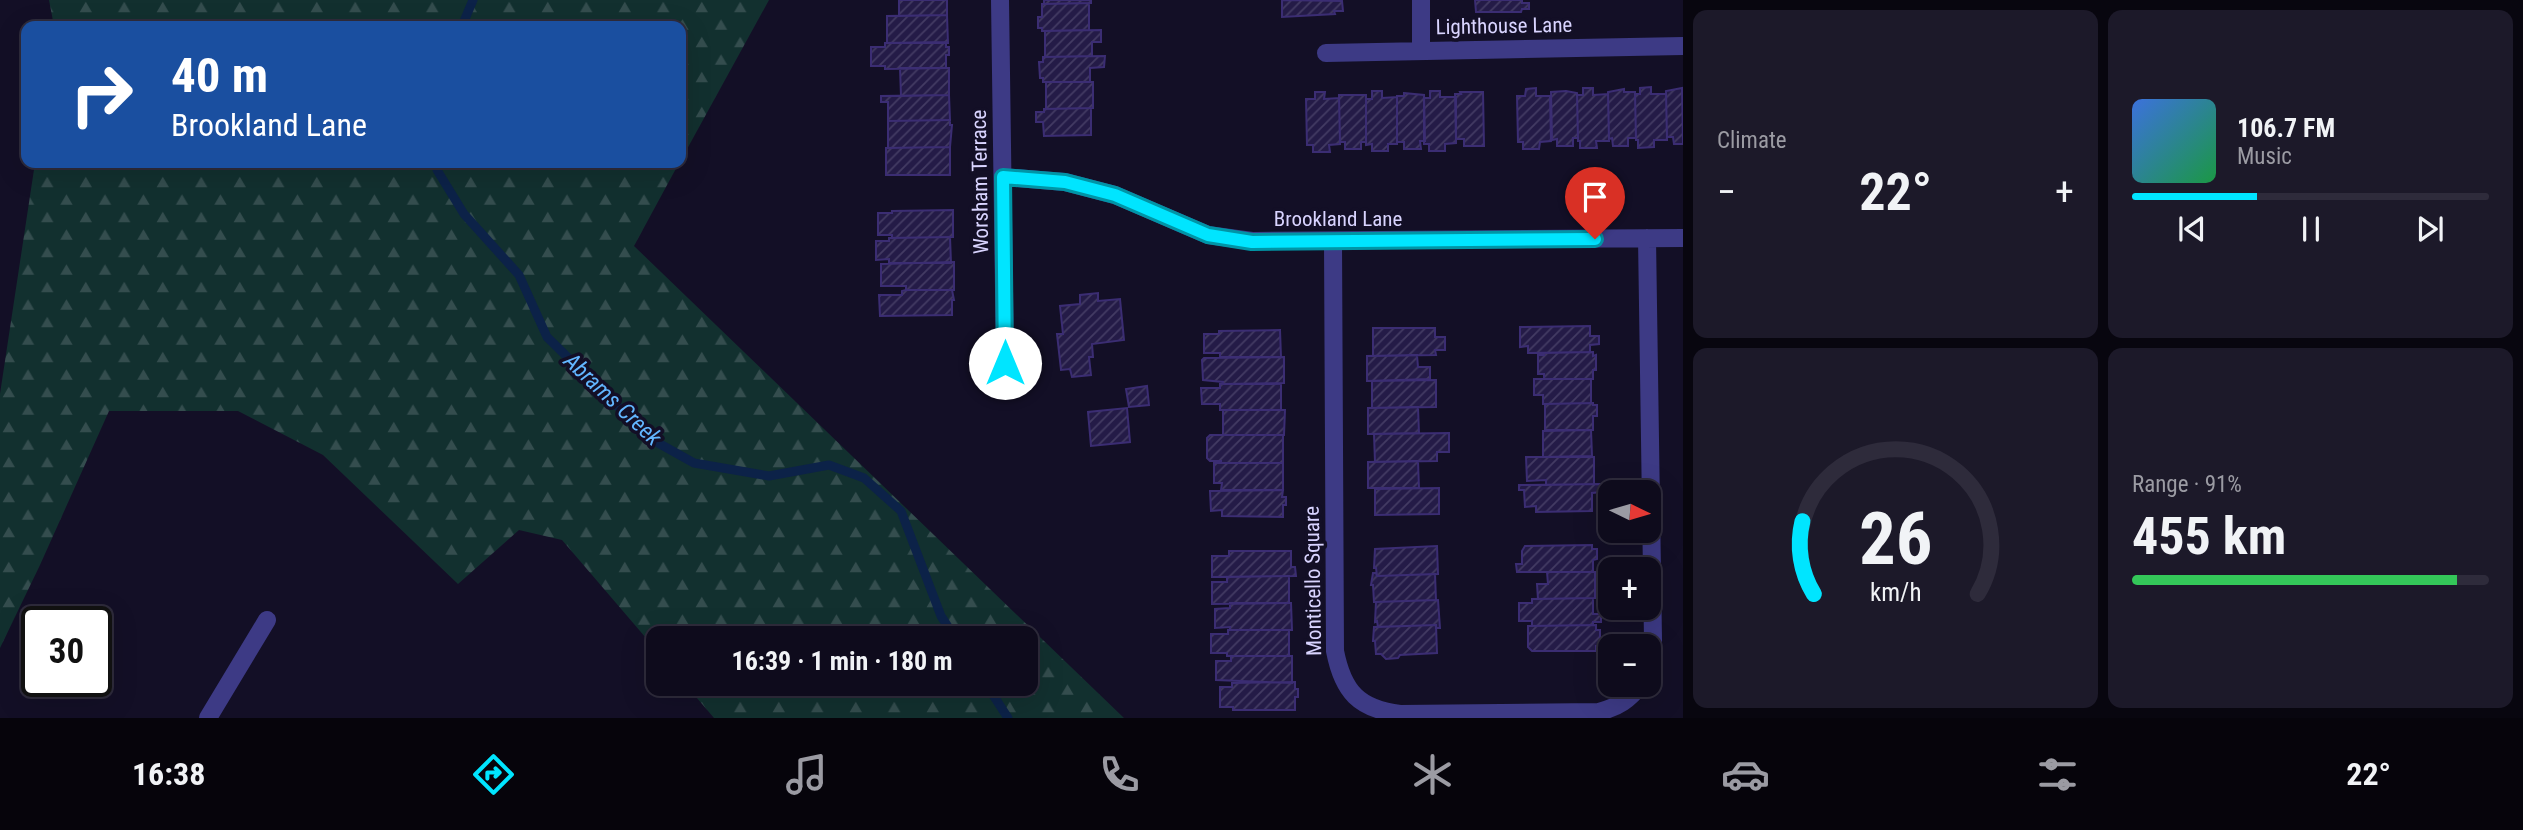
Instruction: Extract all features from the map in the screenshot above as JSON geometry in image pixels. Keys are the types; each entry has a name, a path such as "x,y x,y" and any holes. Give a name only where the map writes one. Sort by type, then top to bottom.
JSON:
{"street":[{"name":"Worsham Terrace","path":"1000,0 1005,363"},
{"path":"1420,0 1421,50"},
{"name":"Lighthouse Lane","path":"1326,53 1683,46"},
{"name":"Brookland Lane","path":"1003,177 1065,182 1115,195 1208,235 1252,242 1683,238"},
{"path":"1647,238 1653,634"},
{"name":"Monticello Square","path":"1333,242 1335,652 1345,685 1364,704 1381,712 1413,714 1599,712 1616,707 1631,697"},
{"path":"208,718 267,620"}],"green space":[{"path":"49,0 769,0 686,151 686,21 53,21"},
{"path":"34,168 676,168 634,246 1028,626 646,626 646,638 562,540 519,530 458,584 323,455 238,411 109,411 0,648 0,394"},
{"path":"1038,635 1124,718 714,718 695,696 1038,696"}],"building":[{"path":"899,0 947,0 947,15 899,16"},
{"path":"1044,0 1091,0 1091,3 1044,4"},
{"path":"1282,0 1342,1 1343,11 1334,11 1335,14 1282,17"},
{"path":"1475,0 1522,0 1522,3 1529,3 1529,9 1522,9 1521,12 1476,12"},
{"path":"1089,3 1089,30 1042,31 1042,28 1038,28 1038,17 1042,17 1042,4"},
{"path":"947,15 948,43 887,43 887,16"},
{"path":"1101,30 1101,42 1092,42 1092,56 1045,57 1045,31"},
{"path":"946,42 949,55 946,55 946,68 885,69 885,66 871,66 871,47 885,47 885,43"},
{"path":"1105,56 1104,67 1090,68 1090,82 1043,82 1043,78 1040,78 1039,62 1043,62 1043,57"},
{"path":"900,68 949,68 949,95 901,96"},
{"path":"1046,82 1093,82 1093,108 1046,109"},
{"path":"1651,87 1651,94 1666,94 1667,140 1654,140 1654,147 1638,148 1635,94 1640,94 1640,88"},
{"path":"1536,88 1536,96 1550,96 1551,141 1540,142 1539,149 1523,149 1523,142 1518,142 1517,96 1525,96 1526,89"},
{"path":"1583,88 1593,88 1593,95 1608,94 1609,141 1596,141 1597,148 1580,148 1578,141 1577,95 1583,95"},
{"path":"1682,88 1683,144 1674,144 1673,137 1667,137 1666,91"},
{"path":"1624,89 1624,92 1635,92 1636,138 1628,138 1628,146 1613,146 1612,138 1609,139 1608,92"},
{"path":"1372,91 1382,91 1382,98 1397,97 1397,144 1388,144 1388,151 1372,151 1372,144 1366,145 1366,99 1372,99"},
{"path":"1430,91 1440,91 1440,97 1456,97 1456,143 1445,144 1445,151 1429,151 1429,144 1424,144 1424,98 1430,98"},
{"path":"1315,92 1325,92 1324,99 1339,98 1340,144 1329,145 1330,152 1313,152 1313,145 1307,145 1306,99 1315,99"},
{"path":"1460,92 1483,92 1484,146 1464,146 1464,139 1456,139 1455,94 1461,94"},
{"path":"1551,92 1577,93 1578,138 1573,138 1573,146 1557,146 1557,139 1552,140"},
{"path":"1404,93 1424,95 1425,141 1420,141 1421,149 1404,149 1404,142 1397,142 1397,96 1404,96"},
{"path":"949,95 950,120 888,121 888,102 881,102 881,96"},
{"path":"1339,95 1366,95 1366,142 1361,142 1361,149 1345,149 1345,142 1340,142"},
{"path":"1091,108 1091,135 1044,136 1043,122 1036,122 1036,112 1044,112 1044,109"},
{"path":"950,120 950,147 888,148 888,121"},
{"path":"950,147 950,175 886,175 886,148"},
{"path":"953,210 953,237 892,238 892,235 878,235 878,213"},
{"path":"950,237 951,263 889,263 889,259 876,260 876,241 889,241 889,238"},
{"path":"954,262 954,290 906,290 906,286 881,286 881,264"},
{"path":"952,290 952,315 880,316 879,295 902,295 902,291"},
{"path":"1098,293 1098,301 1120,299 1124,340 1092,344 1093,357 1089,357 1091,375 1072,377 1070,369 1061,370 1057,334 1063,334 1060,306 1080,304 1080,295"},
{"path":"1590,326 1590,336 1599,336 1599,344 1590,345 1590,352 1528,353 1528,346 1520,347 1520,327"},
{"path":"1373,328 1435,328 1435,337 1445,337 1445,350 1435,350 1436,355 1373,356"},
{"path":"1280,330 1281,357 1220,357 1220,353 1204,353 1204,334 1219,334 1219,331"},
{"path":"1593,352 1593,356 1596,355 1596,370 1593,370 1593,379 1544,379 1544,374 1538,374 1538,355 1544,355 1543,353"},
{"path":"1417,355 1418,367 1430,367 1430,379 1367,381 1367,356"},
{"path":"1284,357 1284,383 1223,384 1203,380 1204,358"},
{"path":"1534,379 1591,379 1591,403 1543,404 1543,395 1534,395"},
{"path":"1436,380 1436,407 1372,408 1372,381"},
{"path":"1220,384 1281,384 1281,410 1220,410 1220,404 1202,404 1201,388 1220,388"},
{"path":"1147,386 1149,405 1129,407 1126,389"},
{"path":"1545,404 1597,405 1597,416 1593,416 1593,430 1545,430"},
{"path":"1418,407 1419,433 1368,434 1368,408"},
{"path":"1127,408 1130,442 1091,446 1088,412"},
{"path":"1223,410 1285,410 1284,435 1223,435"},
{"path":"1591,430 1592,456 1543,457 1543,431"},
{"path":"1449,433 1449,452 1437,452 1437,461 1375,462 1374,434"},
{"path":"1210,435 1283,435 1283,463 1210,461 1207,458 1207,438"},
{"path":"1526,457 1594,457 1594,484 1546,485 1546,480 1527,481"},
{"path":"1418,461 1419,488 1368,488 1368,462"},
{"path":"1214,463 1283,463 1283,490 1221,490 1222,483 1214,483"},
{"path":"1598,484 1598,492 1592,493 1592,511 1536,512 1536,506 1525,507 1524,490 1519,490 1519,485"},
{"path":"1439,488 1439,514 1375,515 1375,489"},
{"path":"1283,490 1282,497 1286,497 1286,505 1283,505 1283,517 1222,516 1222,510 1211,511 1210,491"},
{"path":"1592,545 1592,549 1597,549 1593,572 1517,572 1516,564 1522,564 1522,551 1525,546"},
{"path":"1437,546 1438,574 1377,576 1374,568 1375,549"},
{"path":"1229,551 1291,551 1291,567 1295,567 1296,576 1212,577 1212,556 1229,556"},
{"path":"1547,572 1595,572 1595,598 1538,599 1537,584 1548,584"},
{"path":"1373,573 1377,576 1435,574 1436,600 1374,602 1371,585"},
{"path":"1289,576 1289,603 1212,604 1212,582 1227,582 1227,577"},
{"path":"1593,598 1593,614 1598,614 1598,620 1601,622 1593,622 1593,625 1532,626 1532,621 1519,621 1519,603 1532,603 1532,599"},
{"path":"1438,600 1440,628 1436,628 1436,625 1378,627 1377,621 1375,622 1376,602"},
{"path":"1230,603 1291,603 1292,630 1215,628 1215,609 1230,608"},
{"path":"1436,625 1437,653 1400,655 1398,658 1386,659 1381,654 1376,654 1374,627"},
{"path":"1596,625 1596,630 1600,630 1598,646 1596,651 1532,651 1528,647 1528,626"},
{"path":"1228,630 1289,630 1289,656 1227,656 1227,653 1211,653 1211,634 1228,634"},
{"path":"1231,656 1292,656 1292,683 1216,680 1216,661 1231,661"},
{"path":"1295,682 1298,697 1295,697 1295,710 1233,710 1233,707 1220,707 1220,687 1232,687 1232,683"}],"waterway":[{"name":"Abrams Creek","path":"464,21 473,0"},
{"name":"Abrams Creek","path":"437,168 464,214 519,275 547,337 651,439 694,463 769,476 829,465 864,478 901,511 941,616 948,626"},
{"name":"Abrams Creek","path":"994,696 1008,718"}],"route":[{"path":"1005,363 1003,177 1065,182 1115,195 1208,235 1252,242 1595,239"}]}
